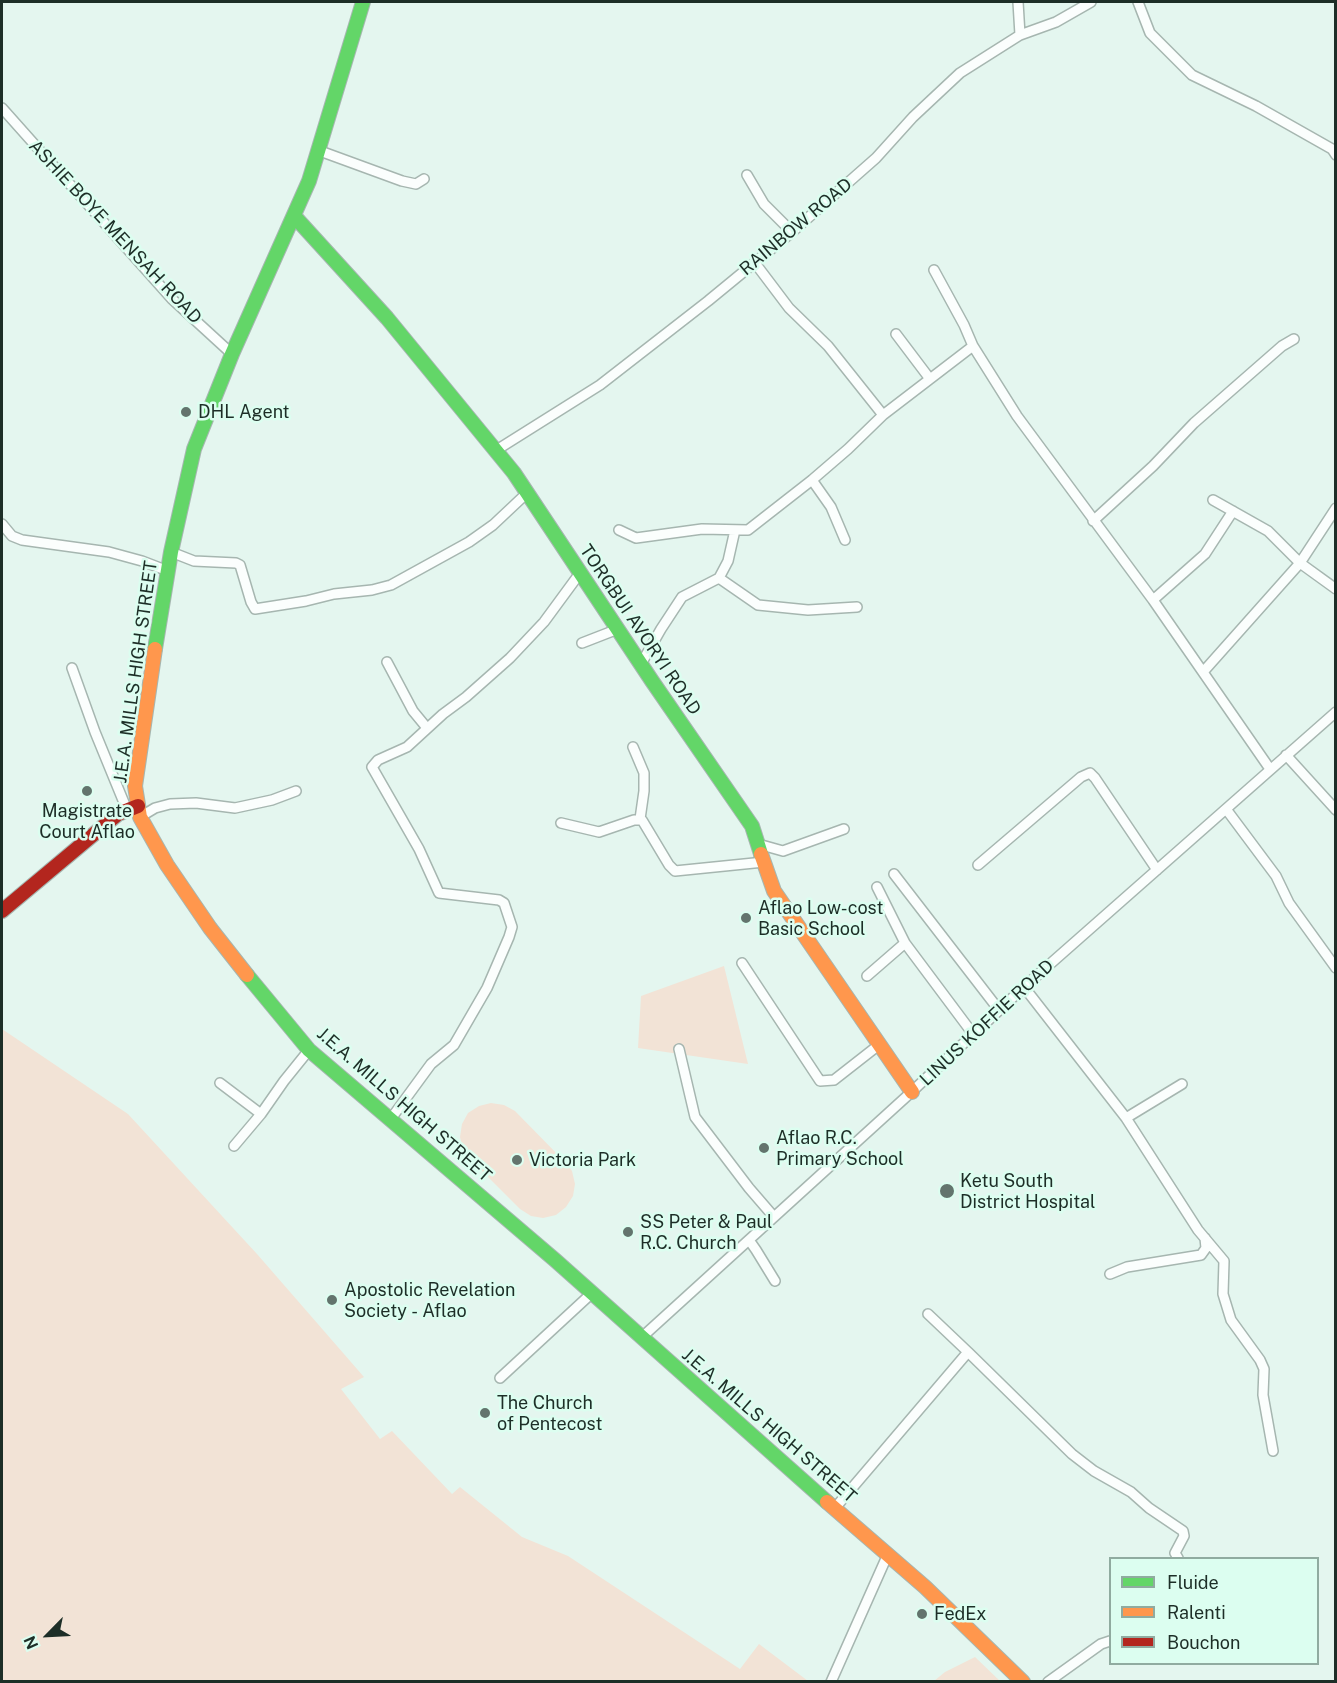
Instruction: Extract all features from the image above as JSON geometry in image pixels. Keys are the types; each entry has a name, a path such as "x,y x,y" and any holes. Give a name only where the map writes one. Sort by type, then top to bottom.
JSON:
{"main road":[{"name":"J.E.A. MILLS HIGH STREET","path":"363,2 320,151 309,181 198,436 171,552 146,705 135,786 135,811 167,865 210,928 309,1050 481,1195 888,1554 1023,1682"},
{"name":"TORGBUI AVORYI ROAD","path":"295,217 387,318 514,473 752,826 774,891 912,1092"},
{"path":"2,911 118,814 135,811"}],"street":[{"path":"1018,2 1020,35"},
{"name":"RAINBOW ROAD","path":"495,451 600,385 755,263 876,158 913,117 960,73 1020,35 1056,22 1091,2"},
{"path":"1138,2 1150,33 1192,75 1256,106 1332,149 1335,155"},
{"name":"ASHIE BOYE MENSAH ROAD","path":"2,108 172,299 232,354"},
{"path":"320,151 402,181 416,184 424,179"},
{"path":"747,175 764,204 792,232"},
{"path":"755,263 789,308 828,346 883,415"},
{"path":"934,270 973,345 1017,416 1153,600 1270,769"},
{"path":"896,334 930,379"},
{"path":"1094,521 1153,466 1194,423 1282,346 1294,339"},
{"path":"619,530 636,538 702,529 748,530 812,480 883,415 973,345"},
{"path":"812,480 831,507 845,540"},
{"path":"171,552 194,561 240,565 255,609 306,602 334,594 372,590 391,585 469,542 493,525 527,493"},
{"path":"1213,500 1268,531 1300,563 1335,589"},
{"path":"1203,672 1300,563 1335,508"},
{"path":"1153,600 1205,554 1233,511"},
{"path":"2,524 12,536 22,540 109,552 168,571"},
{"path":"641,664 682,597 719,579 729,561 735,530"},
{"path":"390,1120 431,1064 454,1045 487,988 512,927 504,903 499,900 439,893 419,849 372,767 378,760 407,747 510,658 544,622 580,573"},
{"path":"719,579 758,605 808,610 857,607"},
{"path":"582,643 618,629"},
{"path":"387,662 414,711 427,728"},
{"path":"72,668 95,732 135,811 170,804 196,803 235,808 272,800 296,791"},
{"name":"LINUS KOFFIE ROAD","path":"641,1338 1024,987 1286,755 1333,718"},
{"path":"633,747 644,773 640,819"},
{"path":"1286,755 1335,810"},
{"path":"978,865 1081,777 1090,773 1157,870"},
{"path":"1226,809 1271,868 1289,903 1335,968"},
{"path":"561,823 599,832 640,819"},
{"path":"640,819 646,823 669,866 675,871 764,862"},
{"path":"758,844 783,850 844,829"},
{"path":"894,873 999,1010"},
{"path":"877,887 905,943 973,1034"},
{"path":"867,976 905,943"},
{"path":"742,963 820,1081 834,1080 880,1044"},
{"path":"1024,987 1126,1118 1204,1238 1224,1261 1223,1294 1231,1320 1264,1369 1263,1395 1273,1451"},
{"path":"679,1049 695,1117 774,1217"},
{"path":"234,1146 309,1050"},
{"path":"220,1083 261,1114"},
{"path":"1126,1118 1182,1084"},
{"path":"1110,1274 1127,1267 1202,1256 1206,1248 1204,1238"},
{"path":"749,1240 775,1281"},
{"path":"500,1378 592,1293"},
{"path":"928,1314 1072,1454 1094,1471 1131,1492 1149,1508 1183,1531 1184,1536 1175,1553 1177,1557"},
{"path":"835,1508 968,1352"},
{"path":"831,1682 888,1554"},
{"path":"1048,1682 1092,1650 1109,1642"}],"shaded area":[{"path":"724,966 748,1064 638,1048 641,996"},
{"path":"2,1029 128,1114 257,1254 364,1377 341,1389 380,1439 392,1431 452,1494 460,1487 522,1537 568,1556 740,1669 759,1644 808,1681 2,1681"},
{"name":"Victoria Park","path":"491,1103 504,1105 515,1111 572,1171 575,1184 573,1196 566,1207 556,1215 543,1218 531,1216 520,1209 463,1149 460,1137 462,1124 468,1113 479,1106"},
{"path":"975,1657 1000,1681 934,1681 945,1672"}],"traffic: fast":[{"path":"155,649 171,552 194,449 232,354 309,181 363,2"},
{"path":"295,217 387,318 514,473 652,681 752,826 761,854"},
{"path":"247,975 309,1050 555,1260 827,1502"}],"traffic: slow":[{"path":"155,649 135,786 140,817 167,865 210,928 247,975"},
{"path":"761,854 774,891 912,1092"},
{"path":"827,1502 925,1587 1023,1682"}],"traffic: jam":[{"path":"2,911 118,814 138,806"}],"place":[{"name":"DHL Agent","path":"186,412"},
{"name":"Magistrate Court Aflao","path":"87,791"},
{"name":"Aflao Low-cost Basic School","path":"746,918"},
{"name":"Aflao R.C. Primary School","path":"764,1148"},
{"name":"Victoria Park","path":"517,1160"},
{"name":"Ketu South District Hospital","path":"947,1191"},
{"name":"SS Peter & Paul R.C. Church","path":"628,1232"},
{"name":"Apostolic Revelation Society - Aflao","path":"332,1300"},
{"name":"The Church of Pentecost","path":"485,1413"},
{"name":"FedEx","path":"922,1614"}]}
